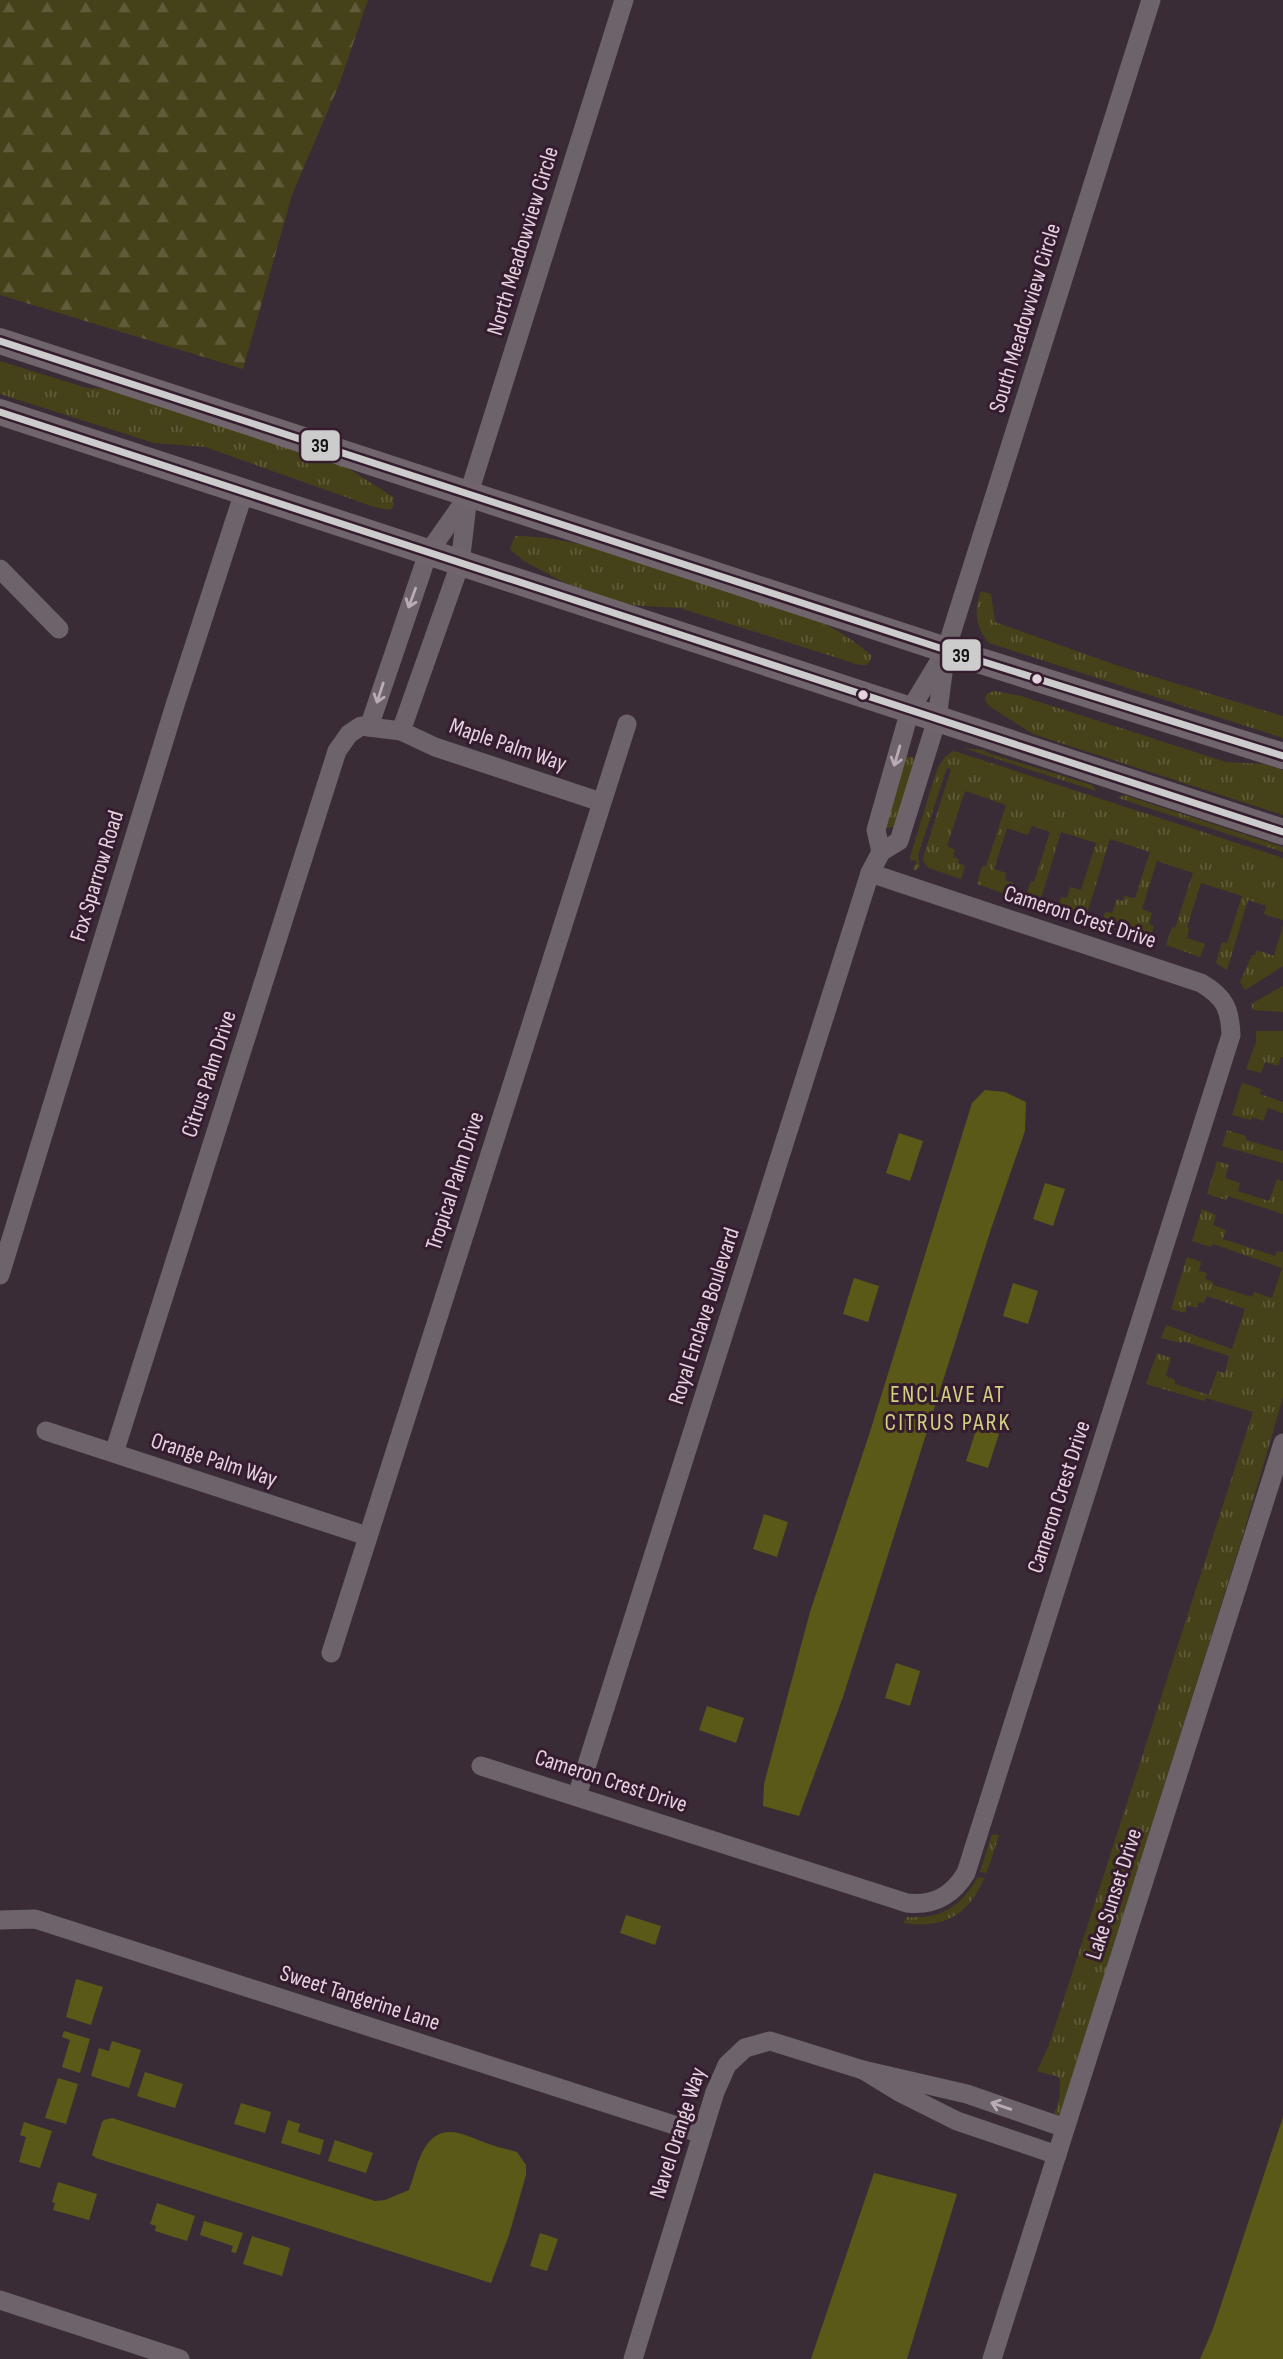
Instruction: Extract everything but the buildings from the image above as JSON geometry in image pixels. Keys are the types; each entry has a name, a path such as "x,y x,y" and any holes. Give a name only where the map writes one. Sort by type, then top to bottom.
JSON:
{"main road":[{"path":"0,341 468,496 1283,756"},
{"path":"0,412 1283,832"}],"street":[{"name":"North Meadowview Circle","path":"468,496 624,0"},
{"name":"South Meadowview Circle","path":"946,650 1151,0"},
{"name":"Fox Sparrow Road","path":"0,1275 175,705 244,492"},
{"path":"468,496 460,564 401,731 369,727 428,553 468,496"},
{"path":"0,569 59,628"},
{"name":"Royal Enclave Boulevard","path":"881,852 876,831 910,710 946,650"},
{"name":"Royal Enclave Boulevard","path":"577,1796 870,873 881,852 899,841 937,719 946,650"},
{"name":"Tropical Palm Drive","path":"331,1653 627,724"},
{"name":"Citrus Palm Drive","path":"114,1453 337,751 349,734 361,726 369,727"},
{"name":"Maple Palm Way","path":"401,731 435,747 601,802"},
{"name":"Cameron Crest Drive","path":"481,1766 919,1905 940,1900 960,1884 966,1873 1231,1035 1231,1017 1223,1001 1213,990 1201,984 870,873"},
{"name":"Orange Palm Way","path":"46,1431 367,1536"},
{"name":"Lake Sunset Drive","path":"992,2359 1065,2128 1277,1486 1283,1443"},
{"name":"Sweet Tangerine Lane","path":"0,1920 35,1919 702,2134"},
{"name":"Navel Orange Way","path":"633,2359 715,2092 727,2065 745,2048 770,2041 863,2070"},
{"path":"863,2070 967,2094 1065,2128"},
{"path":"863,2070 899,2092 957,2121 1057,2155"},
{"path":"0,2300 180,2359"}],"green space":[{"path":"0,0 368,0 340,82 292,195 243,369 0,295"},
{"path":"0,361 87,388 132,390 343,465 393,497 394,506 390,510 374,507 205,447 154,443 0,394"},
{"path":"515,536 556,540 597,549 779,604 829,626 872,656 866,665 856,664 680,608 628,605 565,583 524,561 510,549"},
{"path":"981,591 991,594 995,622 1119,666 1283,716 1283,738 989,643 977,618"},
{"path":"994,691 1021,696 1226,762 1264,764 1283,770 1283,815 1033,734 989,706 985,700 987,694"},
{"path":"963,748 983,750 1092,785 1096,791"},
{"path":"954,751 1283,858 1283,920 1264,914 1266,906 1248,900 1227,970 1216,963 1222,942 1227,943 1242,896 1201,883 1187,927 1187,938 1205,944 1200,957 1166,945 1172,927 1175,928 1193,873 1157,861 1142,909 1152,913 1149,924 1154,926 1149,940 1101,925 1105,912 1112,913 1117,899 1123,901 1124,896 1135,898 1150,852 1110,839 1085,920 1057,911 1061,897 1067,898 1070,887 1081,890 1096,843 1061,832 1039,905 1024,900 1031,881 1034,882 1050,832 1032,826 1028,835 1007,828 994,869 1006,873 1005,880 1013,883 1008,895 977,884 982,866 986,866 1006,805 965,791 947,846 955,850 953,857 965,866 961,879 929,868 923,858 951,769 947,768 918,855 920,867 914,871 913,866 917,864 915,860 911,861 910,857 935,776 942,761"},
{"path":"913,757 916,762 894,827 887,828 883,823 903,759"},
{"path":"1124,795 1283,847 1283,852 1118,798"},
{"path":"1283,925 1283,966 1245,990 1240,982 1252,955 1255,955 1257,950 1274,956"},
{"path":"1283,986 1283,1012 1253,1010 1251,1004"},
{"path":"1256,1031 1283,1031 1283,1057 1278,1066 1265,1062 1261,1073 1246,1069 1256,1042"},
{"path":"1242,1083 1261,1089 1260,1094 1283,1102 1283,1113 1268,1108 1263,1121 1232,1115"},
{"path":"1227,1130 1246,1136 1246,1140 1283,1151 1283,1163 1222,1146"},
{"path":"1217,1161 1229,1165 1225,1178 1240,1183 1238,1191 1269,1201 1277,1179 1283,1181 1283,1214 1228,1196 1226,1200 1207,1194"},
{"path":"1202,1209 1216,1215 1213,1225 1226,1230 1223,1239 1275,1256 1277,1251 1283,1252 1283,1397 1243,1535 1055,2132 1048,2128 1058,2103 1059,2077 1037,2071 1049,2045 1253,1412 1146,1384 1157,1353 1171,1358 1166,1376 1175,1380 1175,1384 1209,1395 1217,1371 1225,1373 1229,1356 1183,1341 1181,1343 1161,1338 1166,1325 1232,1349 1245,1309 1207,1296 1204,1303 1199,1302 1197,1308 1187,1305 1185,1313 1171,1309 1187,1257 1201,1262 1199,1271 1207,1273 1205,1279 1213,1282 1213,1285 1252,1297 1254,1292 1272,1298 1282,1268 1213,1244 1211,1247 1192,1241"},
{"path":"992,1834 999,1835 987,1872 984,1878 986,1873 980,1872"},
{"path":"978,1877 984,1878 970,1902 959,1913 944,1921 926,1924 903,1923 907,1917 931,1916 949,1909 964,1896"}],"shaded area":[{"path":"985,1090 1005,1092 1026,1102 1025,1131 991,1229 843,1697 799,1816 763,1806 764,1784 810,1612 869,1435 972,1103"},
{"path":"899,1133 923,1141 910,1181 886,1173"},
{"path":"1045,1183 1065,1189 1053,1226 1033,1219"},
{"path":"854,1278 879,1286 868,1322 843,1314"},
{"path":"1013,1283 1038,1291 1028,1324 1003,1316"},
{"path":"977,1427 999,1434 988,1468 966,1461"},
{"path":"764,1514 788,1522 777,1557 753,1549"},
{"path":"896,1663 920,1671 910,1706 885,1698"},
{"path":"707,1706 744,1718 736,1743 699,1730"},
{"path":"626,1915 661,1926 655,1945 620,1933"},
{"path":"76,1979 103,1987 91,2025 66,2017"},
{"path":"64,2031 90,2039 80,2073 62,2067 70,2040 62,2037"},
{"path":"112,2041 141,2050 129,2088 91,2076 99,2048 109,2051"},
{"path":"145,2072 183,2084 175,2108 137,2096"},
{"path":"58,2078 78,2084 66,2124 45,2118"},
{"path":"241,2103 271,2112 265,2133 234,2124"},
{"path":"1283,2117 1283,2359 1200,2359 1213,2329"},
{"path":"112,2118 375,2201 385,2200 409,2190 424,2149 437,2135 445,2132 517,2152 526,2165 526,2175 509,2235 491,2283 96,2158 92,2155 102,2122"},
{"path":"288,2120 300,2124 298,2132 324,2140 320,2155 281,2143"},
{"path":"24,2122 52,2131 40,2168 19,2162 26,2137 20,2135"},
{"path":"335,2140 373,2153 366,2173 328,2161"},
{"path":"874,2173 957,2194 907,2359 811,2359"},
{"path":"58,2182 97,2194 89,2220 53,2210 55,2203 52,2202"},
{"path":"157,2203 195,2216 187,2241 155,2231 156,2226 150,2224"},
{"path":"204,2221 243,2233 236,2253 231,2252 233,2246 200,2235"},
{"path":"540,2233 558,2239 547,2271 530,2266"},
{"path":"252,2236 290,2248 282,2276 243,2264"}],"transit line":[{"name":"39","path":"0,341 946,650 1283,756"},
{"name":"39","path":"0,412 1283,832"}],"district":[{"name":"ENCLAVE AT CITRUS PARK","path":"948,1408"}]}
